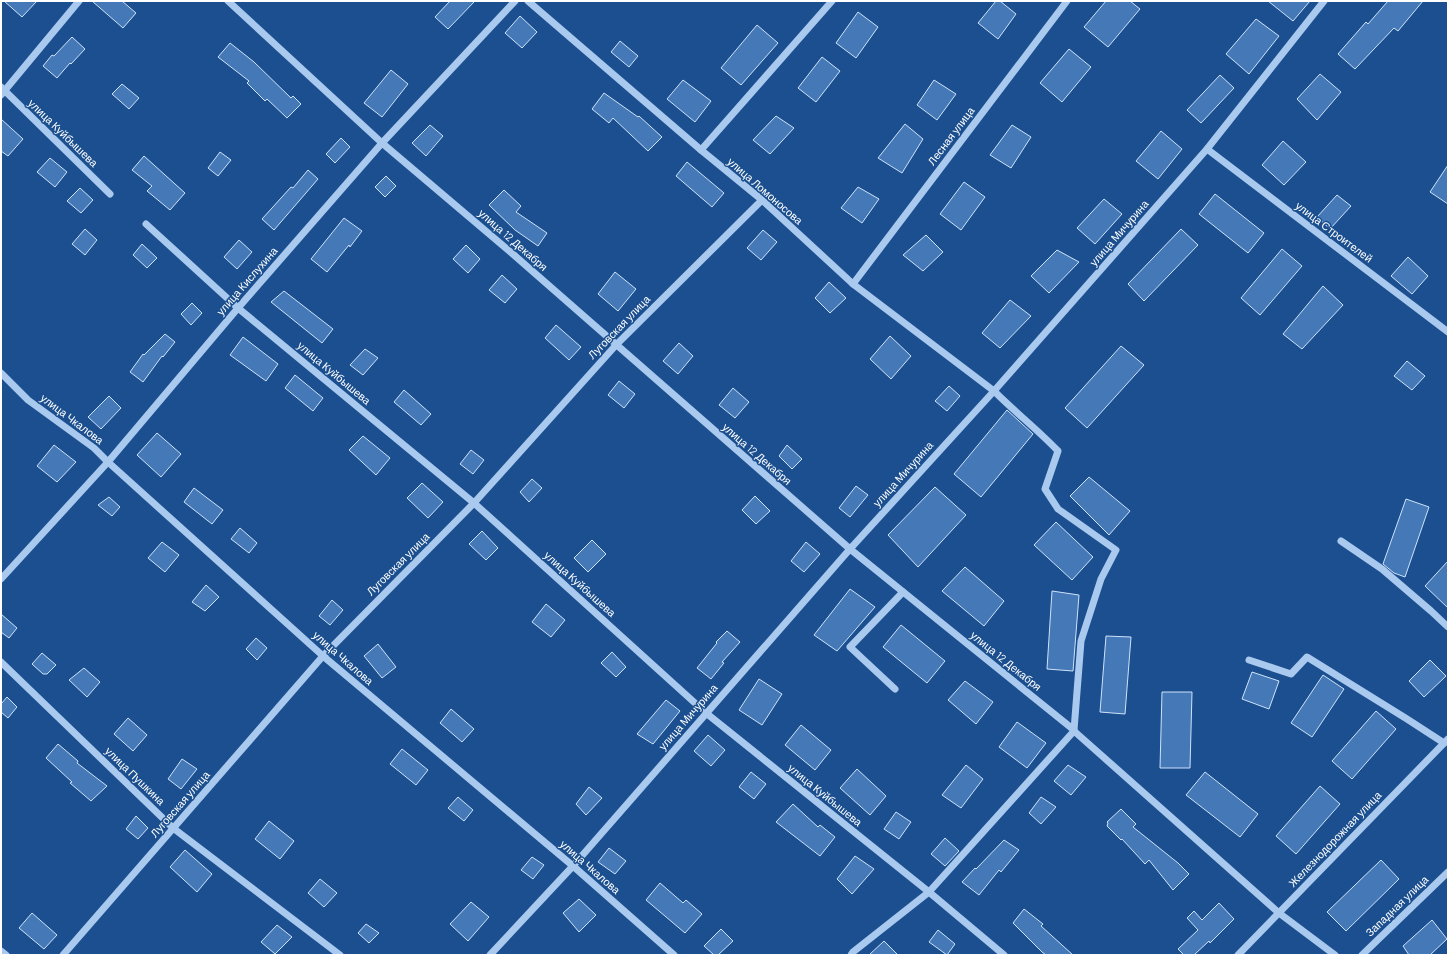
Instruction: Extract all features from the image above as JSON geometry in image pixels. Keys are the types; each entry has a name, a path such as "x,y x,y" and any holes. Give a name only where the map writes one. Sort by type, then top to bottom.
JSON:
{"street":[{"path":"2,91 79,1"},
{"name":"улица 12 Декабря","path":"228,1 382,143 508,250 850,549 1074,731 1278,913 1335,955"},
{"name":"улица Кислухина","path":"1,579 108,462 238,308 382,143 515,1"},
{"name":"улица Ломоносова","path":"528,1 701,150 762,200 853,284 994,391 1010,407 1037,429 1058,451 1045,489 1058,509 1116,550 1101,579 1081,641 1074,731"},
{"path":"701,150 832,1"},
{"name":"Лесная улица","path":"853,284 1066,1"},
{"name":"улица Мичурина","path":"490,955 573,866 850,549 994,391 1207,149 1324,1"},
{"name":"улица Куйбышева","path":"2,91 110,194"},
{"name":"улица Строителей","path":"1207,149 1448,332"},
{"name":"Луговская улица","path":"63,955 323,656 474,503 616,345 762,200"},
{"name":"улица Куйбышева","path":"146,224 238,308 474,503 706,713 929,892 1004,955"},
{"name":"улица Чкалова","path":"1,373 28,400 94,448 323,656 573,866 674,955"},
{"path":"1341,541 1382,569 1448,627"},
{"path":"895,689 850,647 903,592"},
{"path":"1249,660 1291,674 1307,657 1446,741"},
{"name":"улица Пушкина","path":"1,662 173,828 340,955"},
{"path":"851,955 929,892 1074,731"},
{"name":"Железнодорожная улица","path":"1238,955 1446,741"},
{"name":"Западная улица","path":"1362,955 1448,872"},
{"path":"1,951 6,955"}],"building":[{"path":"4,1 37,1 22,17"},
{"path":"92,1 122,1 136,13 123,28"},
{"path":"450,1 475,1 448,29 435,17"},
{"path":"996,1 1000,1 1016,14 998,39 978,23"},
{"path":"1106,1 1130,1 1140,9 1108,47 1084,27"},
{"path":"1268,1 1310,1 1293,21"},
{"path":"1388,1 1423,1 1398,31 1394,28 1355,69 1338,54 1366,22 1368,24"},
{"path":"858,12 878,27 856,58 836,43"},
{"path":"520,16 537,32 522,48 505,33"},
{"path":"1256,19 1279,36 1249,74 1226,54"},
{"path":"757,25 778,43 741,85 721,68"},
{"path":"72,37 85,49 57,78 43,66 52,55 54,56"},
{"path":"620,41 638,56 629,67 611,52"},
{"path":"230,43 254,62 291,98 293,96 301,104 287,118 267,99 265,101 247,83 249,81 218,57"},
{"path":"1069,49 1091,67 1062,102 1040,83"},
{"path":"822,57 840,71 816,102 798,88"},
{"path":"391,70 408,84 382,117 364,103"},
{"path":"1320,74 1341,92 1317,120 1297,99"},
{"path":"1220,75 1234,88 1201,123 1187,110"},
{"path":"683,80 711,101 695,122 667,99"},
{"path":"934,80 956,94 937,120 917,105"},
{"path":"122,84 139,98 129,109 112,94"},
{"path":"604,93 638,117 639,116 662,137 648,151 613,118 609,123 592,109"},
{"path":"776,116 794,128 770,154 753,140"},
{"path":"1,119 23,139 8,156 1,151"},
{"path":"905,124 923,139 902,173 878,158"},
{"path":"430,125 443,136 426,156 412,143"},
{"path":"1012,125 1031,137 1011,168 990,155"},
{"path":"1161,131 1182,149 1158,179 1136,161"},
{"path":"341,138 350,147 335,163 326,154"},
{"path":"1283,141 1306,162 1284,185 1262,165"},
{"path":"220,152 231,160 218,176 208,168"},
{"path":"144,156 185,193 170,210 147,191 152,186 132,170"},
{"path":"50,158 67,172 55,187 37,172"},
{"path":"687,162 724,193 712,207 676,176"},
{"path":"1448,165 1448,204 1430,192"},
{"path":"308,170 318,179 274,230 262,219 291,187 293,188"},
{"path":"386,176 396,186 385,197 375,187"},
{"path":"964,182 985,197 961,230 940,214"},
{"path":"858,187 879,199 862,223 841,208"},
{"path":"80,188 93,200 81,213 67,201"},
{"path":"504,190 521,206 516,212 547,233 538,246 515,230 489,205"},
{"path":"1215,194 1264,233 1248,253 1199,214"},
{"path":"1337,195 1351,206 1330,229 1317,217"},
{"path":"1104,199 1122,214 1095,244 1077,228"},
{"path":"344,218 362,231 350,247 349,245 327,272 311,259"},
{"path":"85,229 97,240 85,255 72,244"},
{"path":"1181,229 1198,245 1144,301 1128,284"},
{"path":"763,230 777,242 761,260 747,248"},
{"path":"926,235 943,252 923,271 903,255"},
{"path":"239,240 252,252 237,269 224,257"},
{"path":"142,244 157,258 147,268 133,255"},
{"path":"466,245 480,259 468,273 453,259"},
{"path":"1282,249 1302,266 1260,315 1241,298"},
{"path":"1057,250 1079,262 1049,293 1031,276"},
{"path":"1408,257 1428,276 1412,294 1391,276"},
{"path":"615,272 636,289 618,311 598,294"},
{"path":"502,275 517,289 505,303 489,290"},
{"path":"829,282 846,298 830,313 815,298"},
{"path":"1323,286 1343,305 1302,349 1283,334"},
{"path":"284,291 333,329 322,343 271,302"},
{"path":"1010,300 1031,316 1000,348 982,333"},
{"path":"192,303 202,313 191,325 181,314"},
{"path":"556,325 581,347 569,360 545,338"},
{"path":"165,334 175,342 163,357 162,356 143,382 130,372 143,354 144,355"},
{"path":"890,336 911,356 891,379 870,359"},
{"path":"243,337 278,364 266,381 230,355"},
{"path":"679,343 693,356 678,374 663,361"},
{"path":"1121,346 1144,365 1087,428 1065,408"},
{"path":"365,349 378,358 363,375 350,365"},
{"path":"1407,361 1425,376 1412,390 1394,376"},
{"path":"295,375 323,398 313,411 285,388"},
{"path":"619,381 635,394 624,408 608,395"},
{"path":"949,386 960,396 947,411 935,401"},
{"path":"733,388 749,402 735,418 719,405"},
{"path":"404,390 431,414 421,425 394,402"},
{"path":"109,396 121,408 101,429 88,417"},
{"path":"1007,410 1033,434 981,497 954,474"},
{"path":"157,433 181,454 161,477 137,455"},
{"path":"363,436 390,458 376,475 349,450"},
{"path":"54,445 76,462 57,482 37,466"},
{"path":"787,445 802,459 792,469 779,456"},
{"path":"471,450 484,460 473,474 460,464"},
{"path":"1089,477 1130,511 1109,535 1070,496"},
{"path":"532,479 542,488 529,502 520,492"},
{"path":"422,483 443,502 428,518 407,498"},
{"path":"856,486 868,495 850,517 839,508"},
{"path":"935,487 966,515 918,567 888,535"},
{"path":"194,488 223,510 212,524 184,502"},
{"path":"755,496 770,511 756,524 742,510"},
{"path":"109,497 120,507 112,516 98,505"},
{"path":"1406,499 1429,507 1405,577 1394,573 1383,564"},
{"path":"1056,522 1093,557 1072,580 1034,545"},
{"path":"240,528 257,543 249,553 231,539"},
{"path":"482,531 498,548 486,560 469,544"},
{"path":"592,540 606,554 588,572 574,558"},
{"path":"162,542 179,555 165,572 148,558"},
{"path":"806,542 820,554 804,572 791,561"},
{"path":"1448,561 1448,608 1425,586"},
{"path":"965,567 1004,601 984,626 942,591"},
{"path":"206,585 219,597 205,611 192,602"},
{"path":"850,589 875,607 837,651 814,635"},
{"path":"1052,591 1079,595 1073,671 1047,669"},
{"path":"332,600 343,610 330,625 319,616"},
{"path":"546,604 565,620 551,637 532,622"},
{"path":"1,614 17,628 9,638 1,632"},
{"path":"901,625 945,661 927,683 883,647"},
{"path":"727,631 740,642 722,662 724,663 711,679 697,668 717,643 716,642"},
{"path":"1106,636 1131,637 1125,714 1100,712"},
{"path":"256,638 267,648 257,660 246,649"},
{"path":"378,644 396,667 382,678 364,656"},
{"path":"612,652 626,667 616,677 601,663"},
{"path":"42,653 56,665 47,674 43,674 32,664"},
{"path":"1430,660 1446,676 1424,697 1409,681"},
{"path":"84,668 100,682 87,697 69,680"},
{"path":"1252,672 1279,681 1269,709 1242,699"},
{"path":"1323,675 1344,689 1312,737 1291,723"},
{"path":"759,679 782,694 762,725 739,710"},
{"path":"965,681 993,702 976,724 948,700"},
{"path":"1162,692 1192,692 1190,768 1160,768"},
{"path":"7,697 17,707 8,718 1,712 1,704"},
{"path":"666,700 680,711 653,744 637,734"},
{"path":"451,709 474,729 462,742 440,723"},
{"path":"1376,711 1396,729 1352,779 1332,761"},
{"path":"128,718 147,735 133,751 114,734"},
{"path":"1017,722 1046,743 1027,768 999,747"},
{"path":"801,725 831,750 815,770 785,745"},
{"path":"708,735 725,750 711,766 694,751"},
{"path":"58,744 78,761 77,763 107,786 91,801 70,783 72,782 46,758"},
{"path":"402,749 428,770 416,785 390,764"},
{"path":"182,759 197,769 181,789 168,779"},
{"path":"966,765 983,779 961,808 942,795"},
{"path":"1068,765 1086,777 1071,795 1054,781"},
{"path":"857,769 886,796 870,815 840,788"},
{"path":"751,772 766,784 754,799 739,787"},
{"path":"1205,772 1258,814 1240,837 1186,795"},
{"path":"1320,786 1340,804 1296,854 1276,836"},
{"path":"589,787 602,798 586,815 576,804"},
{"path":"458,797 473,810 464,821 448,808"},
{"path":"1041,797 1056,807 1041,824 1029,813"},
{"path":"793,804 818,827 820,825 835,837 820,856 776,822"},
{"path":"1121,809 1136,824 1133,827 1178,863 1189,874 1173,890 1149,860 1145,864 1122,839 1121,840 1107,826 1107,822"},
{"path":"896,812 911,822 899,839 884,829"},
{"path":"136,816 148,828 138,839 126,829"},
{"path":"269,821 294,841 280,859 255,839"},
{"path":"945,838 959,851 945,866 931,854"},
{"path":"1004,840 1019,850 1001,872 999,870 979,895 962,882"},
{"path":"609,848 626,861 615,874 598,862"},
{"path":"185,850 212,874 197,892 170,867"},
{"path":"855,856 874,869 852,894 837,879"},
{"path":"532,857 544,865 533,879 521,870"},
{"path":"1381,860 1399,879 1346,931 1327,912"},
{"path":"320,879 337,893 324,907 308,893"},
{"path":"660,883 683,903 686,900 702,914 685,933 646,900"},
{"path":"579,899 596,915 579,932 563,913"},
{"path":"471,902 489,917 468,941 450,924"},
{"path":"1219,903 1234,919 1210,943 1209,941 1194,955 1184,955 1178,949 1198,930 1187,918 1194,911 1202,920"},
{"path":"1024,909 1043,924 1041,926 1073,955 1046,955 1042,952 1013,923"},
{"path":"32,913 57,935 44,949 19,928"},
{"path":"1432,920 1447,939 1430,955 1409,955 1403,946"},
{"path":"366,924 379,933 369,943 358,933"},
{"path":"277,925 292,937 275,954 261,942"},
{"path":"721,929 733,941 718,955 714,955 704,946"},
{"path":"938,930 955,944 947,955 929,942"},
{"path":"884,941 898,955 869,955"}]}
